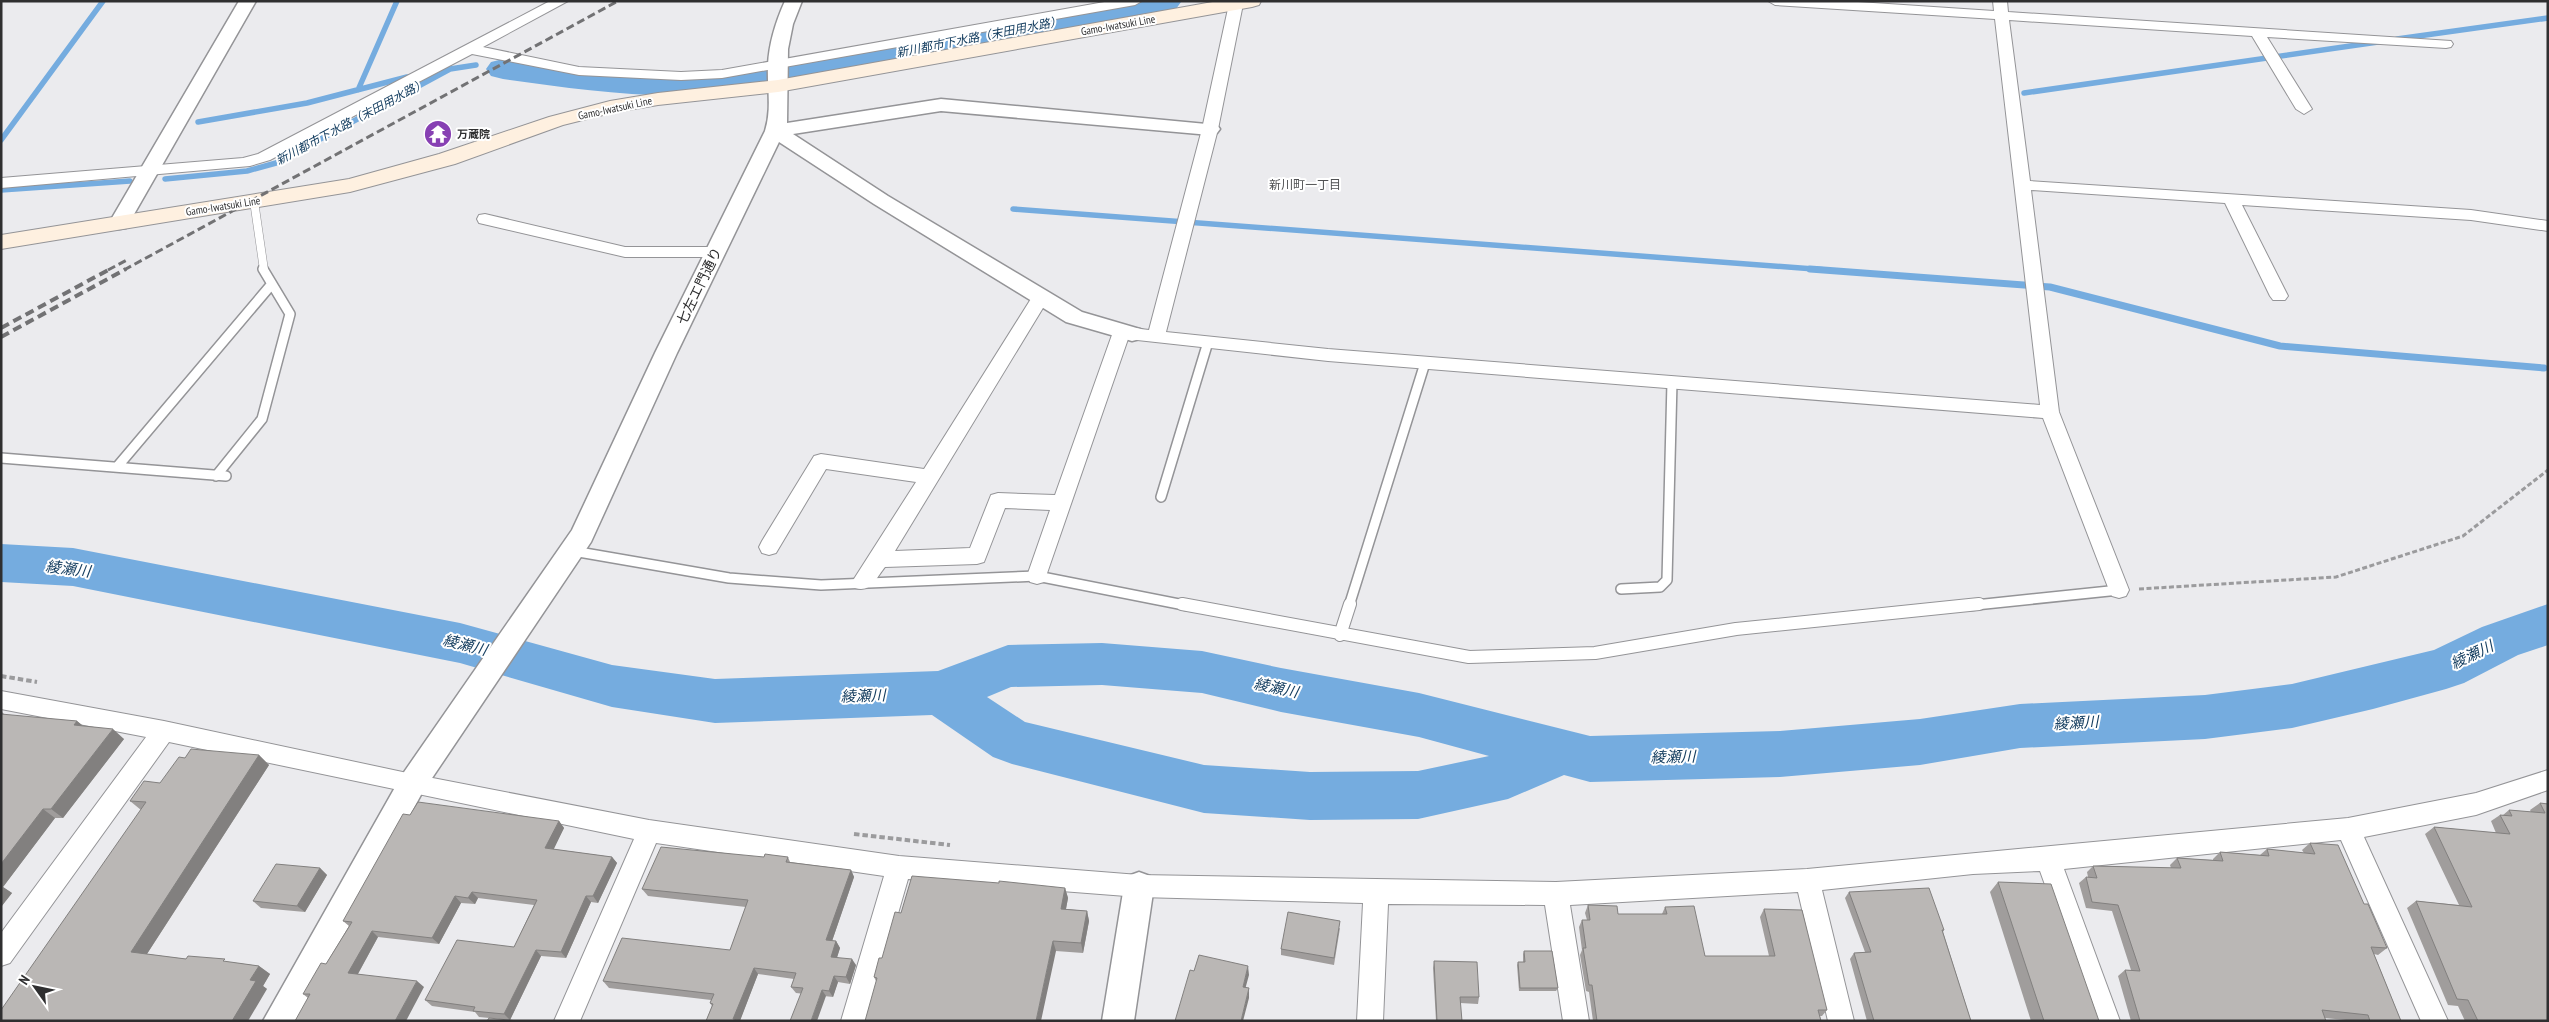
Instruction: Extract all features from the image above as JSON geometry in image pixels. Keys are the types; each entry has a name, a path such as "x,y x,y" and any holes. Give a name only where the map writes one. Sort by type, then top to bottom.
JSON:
{"main road":[{"name":"Gamo-Iwatsuki Line","path":"1,242 350,185 447,159 556,121 610,108 778,76 893,64 1241,2"}],"street":[{"path":"119,223 248,1"},
{"path":"1,183 244,163 264,157 560,1"},
{"name":"七左エ門通り","path":"279,1021 412,784 570,556 775,130 780,109 778,76 784,26 794,1"},
{"path":"470,49 579,71 681,76 722,74 778,76 1135,1"},
{"path":"1775,1 2001,8 2256,31 2446,44"},
{"path":"1156,336 1241,2"},
{"path":"2001,8 2050,412 2119,590"},
{"path":"2256,31 2304,109"},
{"path":"775,130 941,105 1210,129"},
{"path":"775,130 826,165 1040,298 1074,317 1127,333 1426,363 2050,412"},
{"path":"2022,185 2471,215 2548,226"},
{"path":"2231,199 2279,296"},
{"path":"485,220 625,252 715,252"},
{"path":"862,582 879,559 1040,298"},
{"path":"1037,576 1061,503 1127,333"},
{"path":"769,548 822,461 930,477"},
{"path":"879,559 977,556 998,500 1061,503"},
{"path":"1,700 164,731 412,784 649,830 899,866 1139,886 1556,894 1807,880 1973,863 2048,859 2348,829 2476,804 2548,780"},
{"path":"1,954 164,731"},
{"path":"2348,829 2435,1021"},
{"path":"567,1021 649,830"},
{"path":"2048,859 2107,1021"},
{"path":"854,1021 899,866"},
{"path":"1807,880 1841,1021"},
{"path":"1118,1021 1139,886"},
{"path":"1370,1021 1376,892"},
{"path":"1556,894 1576,1021"}],"lane":[{"path":"1,458 221,476 262,420 290,314 264,273 254,201"},
{"path":"117,468 272,285"},
{"path":"1161,497 1208,342"},
{"path":"1340,636 1426,363"},
{"path":"1621,590 1660,587 1667,580 1672,382"},
{"path":"570,556 729,578 821,585 1037,576 1340,636 1469,657 1595,654 1736,629 2119,590"}],"path":[{"path":"2119,590 2336,577 2463,536 2548,470"},
{"path":"1,676 47,684"},
{"path":"848,834 956,846"}],"building":[{"path":"1,714 77,721 74,725 113,729 51,809 43,809 1,864"},
{"path":"191,749 259,755 131,952 186,959 188,956 225,959 223,961 259,966 250,980 256,981 232,1021 1,1021 1,1010 146,802 130,801 144,781 160,783 179,757 185,758"},
{"path":"418,802 559,821 545,848 612,857 593,896 586,896 561,952 536,950 504,1014 473,1011 475,1007 425,1000 457,940 514,947 537,900 472,892 468,898 455,896 432,938 372,931 348,973 417,981 395,1021 295,1021 310,994 303,994 321,963 326,964 352,922 343,921 403,814 410,815"},
{"path":"2540,803 2548,804 2548,1021 2478,1021 2468,1000 2457,999 2416,901 2472,907 2434,827 2510,834 2500,815 2512,816 2509,810 2545,813"},
{"path":"2310,843 2338,845 2364,904 2368,904 2387,948 2371,947 2401,1021 2370,1021 2368,1015 2322,1010 2326,1021 2140,1021 2125,970 2140,971 2118,905 2092,902 2086,877 2097,878 2093,866 2181,868 2177,858 2223,861 2220,852 2269,856 2267,849 2315,854"},
{"path":"661,847 764,857 765,854 788,857 786,862 851,870 826,940 836,941 831,957 852,959 846,977 834,976 829,991 822,990 811,1021 790,1021 803,988 791,987 796,973 754,968 733,1019 743,1021 706,1021 713,1004 710,1003 714,994 603,981 622,938 730,950 748,900 642,889"},
{"path":"276,864 320,868 297,906 253,901"},
{"path":"912,876 999,883 999,881 1065,888 1061,909 1087,911 1081,943 1053,941 1036,1021 865,1021 877,978 874,977 879,958 882,958 895,912 901,913"},
{"path":"1998,882 2051,884 2099,1021 2044,1021"},
{"path":"1929,888 1944,930 1942,930 1971,1021 1874,1021 1854,953 1871,952 1849,892"},
{"path":"1588,905 1617,906 1618,914 1667,914 1665,907 1694,906 1705,956 1775,956 1764,909 1802,910 1827,1010 1818,1010 1821,1021 1597,1021 1592,985 1589,985 1583,948 1586,948 1582,920 1590,920"},
{"path":"1288,912 1340,921 1334,958 1281,949"},
{"path":"1524,951 1552,951 1558,988 1520,988 1518,962 1525,962"},
{"path":"1199,955 1248,966 1243,987 1249,988 1241,1021 1175,1021 1190,970 1194,971"},
{"path":"1434,961 1477,962 1479,997 1460,997 1462,1021 1437,1021"},
{"path":"489,1018 518,1021 487,1021"}],"waterway":[{"path":"1,140 103,1"},
{"path":"358,90 397,1"},
{"name":"新川都市下水路（末田用水路）","path":"791,72 1165,2"},
{"path":"2397,39 2548,18"},
{"path":"2024,93 2378,42"},
{"name":"新川都市下水路（末田用水路）","path":"165,179 247,171 276,163 450,69 476,65"},
{"name":"新川都市下水路（末田用水路）","path":"503,69 632,83 697,84 762,77"},
{"path":"358,90 407,77"},
{"path":"198,122 307,103 358,90"},
{"name":"新川都市下水路（末田用水路）","path":"1,190 130,181"},
{"path":"1013,209 1827,270"},
{"path":"1810,269 2050,287 2280,346 2544,368"},
{"name":"綾瀬川","path":"1,563 73,567 460,643 612,686 715,701 940,693"},
{"name":"綾瀬川","path":"1561,752 1590,759 1780,754 1920,742 2020,726 2205,717 2292,706 2373,688 2446,668 2500,641 2548,624"},
{"name":"綾瀬川","path":"940,693 1008,666 1102,664 1202,672 1281,690 1419,715 1561,752"},
{"path":"940,693 1012,741 1204,789 1310,796 1418,795 1508,775 1561,752"}],"railway":[{"path":"124,270 618,1"},
{"path":"108,270 127,260"},
{"path":"1,328 110,269"},
{"path":"1,337 126,269"}],"place":[{"name":"万蔵院","path":"438,134"}],"district":[{"name":"新川町一丁目","path":"1305,185"}]}
